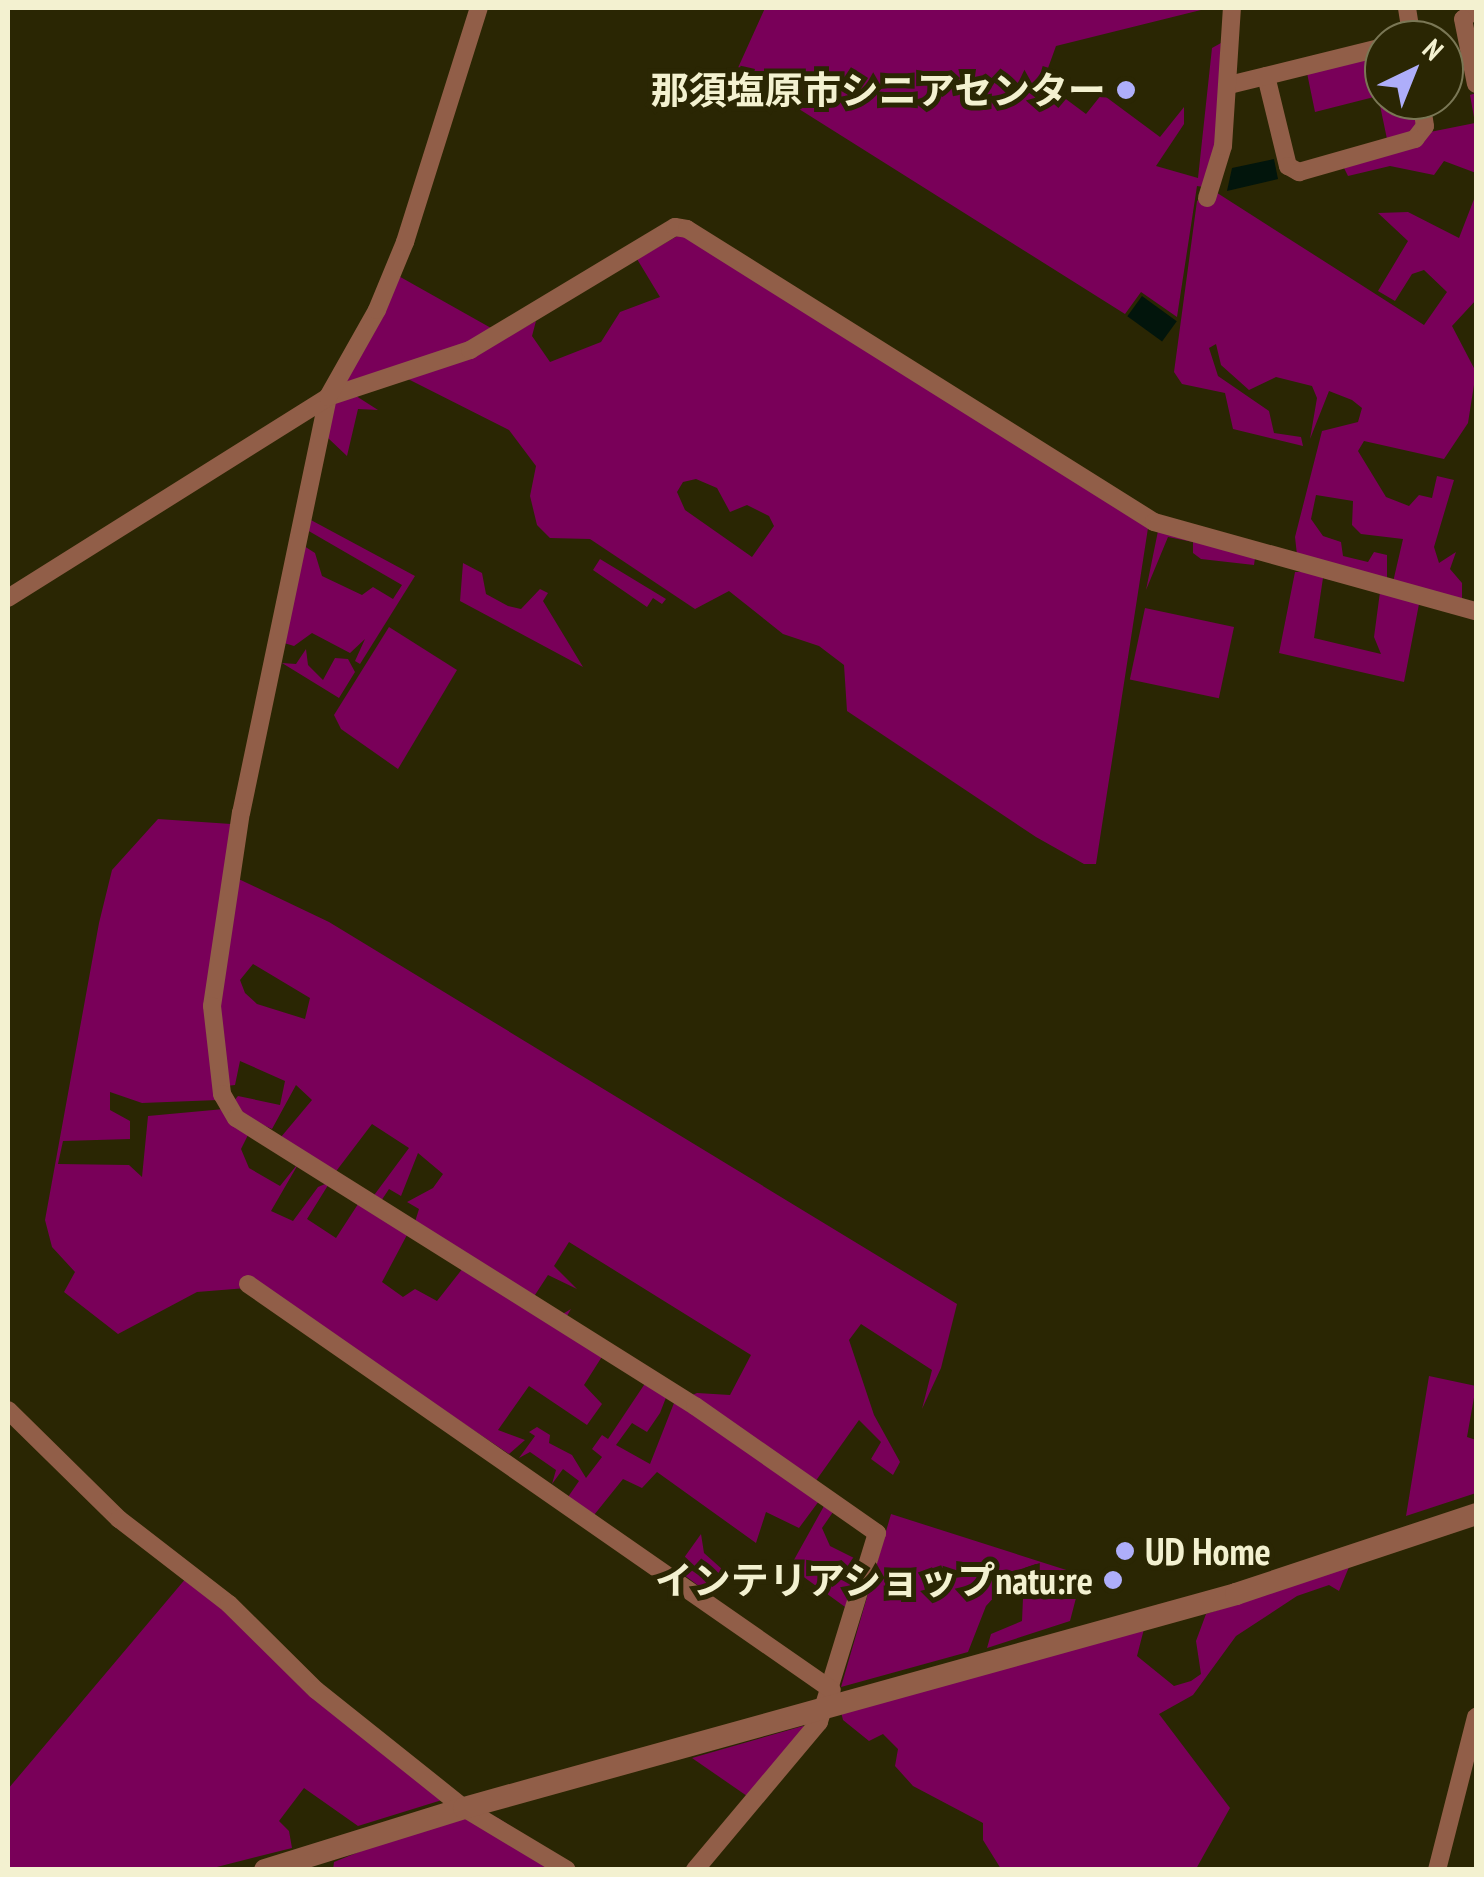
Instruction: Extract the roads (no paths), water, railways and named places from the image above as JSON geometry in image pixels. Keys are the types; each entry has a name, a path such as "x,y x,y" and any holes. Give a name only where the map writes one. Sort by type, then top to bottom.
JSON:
{"street":[{"path":"479,8 405,242 377,310 328,397 238,831 212,1006 222,1094 236,1118 695,1406 877,1533 829,1699 812,1735 695,1870"},
{"path":"1207,198 1220,165 1232,8"},
{"path":"1476,9 1462,19 1476,84"},
{"path":"1229,85 1364,52"},
{"path":"1266,76 1288,166 1298,172 1415,139 1425,126 1424,120"},
{"path":"8,598 328,397 470,350 675,227 686,228 1154,522 1476,610"},
{"path":"248,1284 829,1699"},
{"path":"8,1410 119,1519 464,1808 568,1870"},
{"path":"265,1870 829,1699 1236,1594 1476,1514"},
{"path":"1437,1870 1475,1726"}],"place":[{"name":"那須塩原市シニアセンター","path":"1126,90"},
{"name":"UD Home","path":"1125,1551"},
{"name":"インテリアショップnatu:re","path":"1113,1580"}]}
